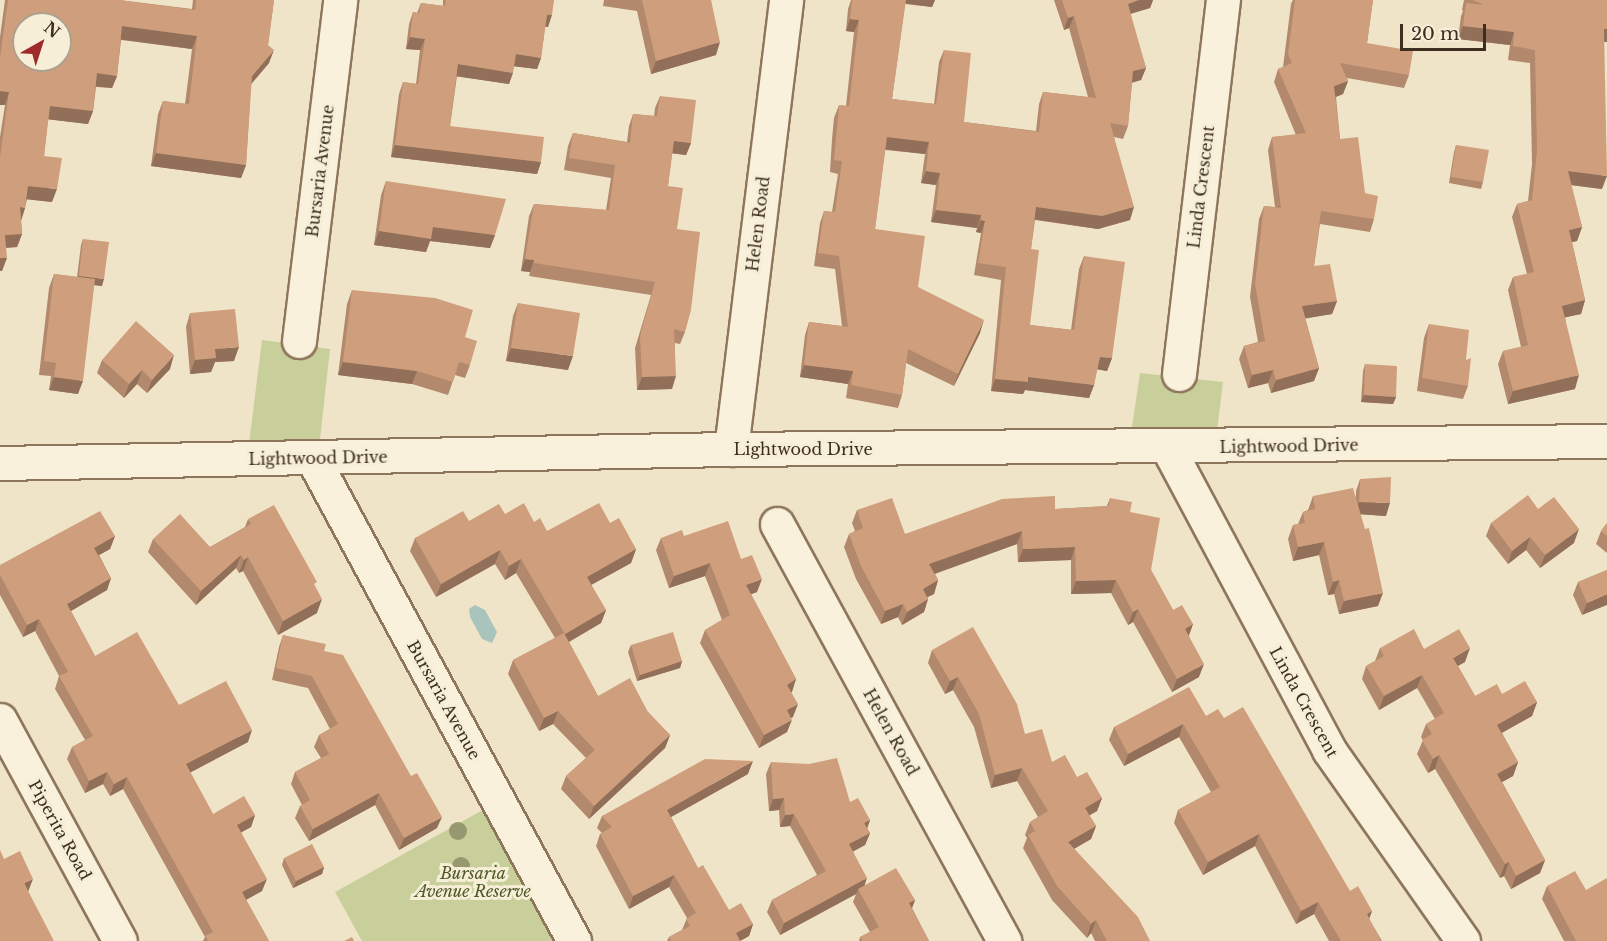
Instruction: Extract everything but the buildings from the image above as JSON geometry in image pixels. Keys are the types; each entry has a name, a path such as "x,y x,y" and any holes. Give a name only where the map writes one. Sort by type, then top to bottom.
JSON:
{"street":[{"name":"Bursaria Avenue","path":"299,341 340,0"},
{"name":"Helen Road","path":"731,449 786,0"},
{"name":"Linda Crescent","path":"1179,374 1223,0"},
{"name":"Lightwood Drive","path":"0,463 313,459 731,449 1168,448 1607,441"},
{"name":"Linda Crescent","path":"1168,448 1329,750 1463,941"},
{"name":"Bursaria Avenue","path":"313,459 574,941"},
{"name":"Helen Road","path":"777,524 1004,941"},
{"name":"Piperita Road","path":"0,720 120,941"}],"green space":[{"path":"262,340 330,349 318,458 247,459"},
{"path":"1140,373 1223,382 1215,447 1129,447"},
{"name":"Bursaria Avenue Reserve","path":"499,801 574,941 362,941 335,892"}],"water":[{"path":"475,605 485,610 497,632 492,643 482,639 470,617 469,609"}]}
